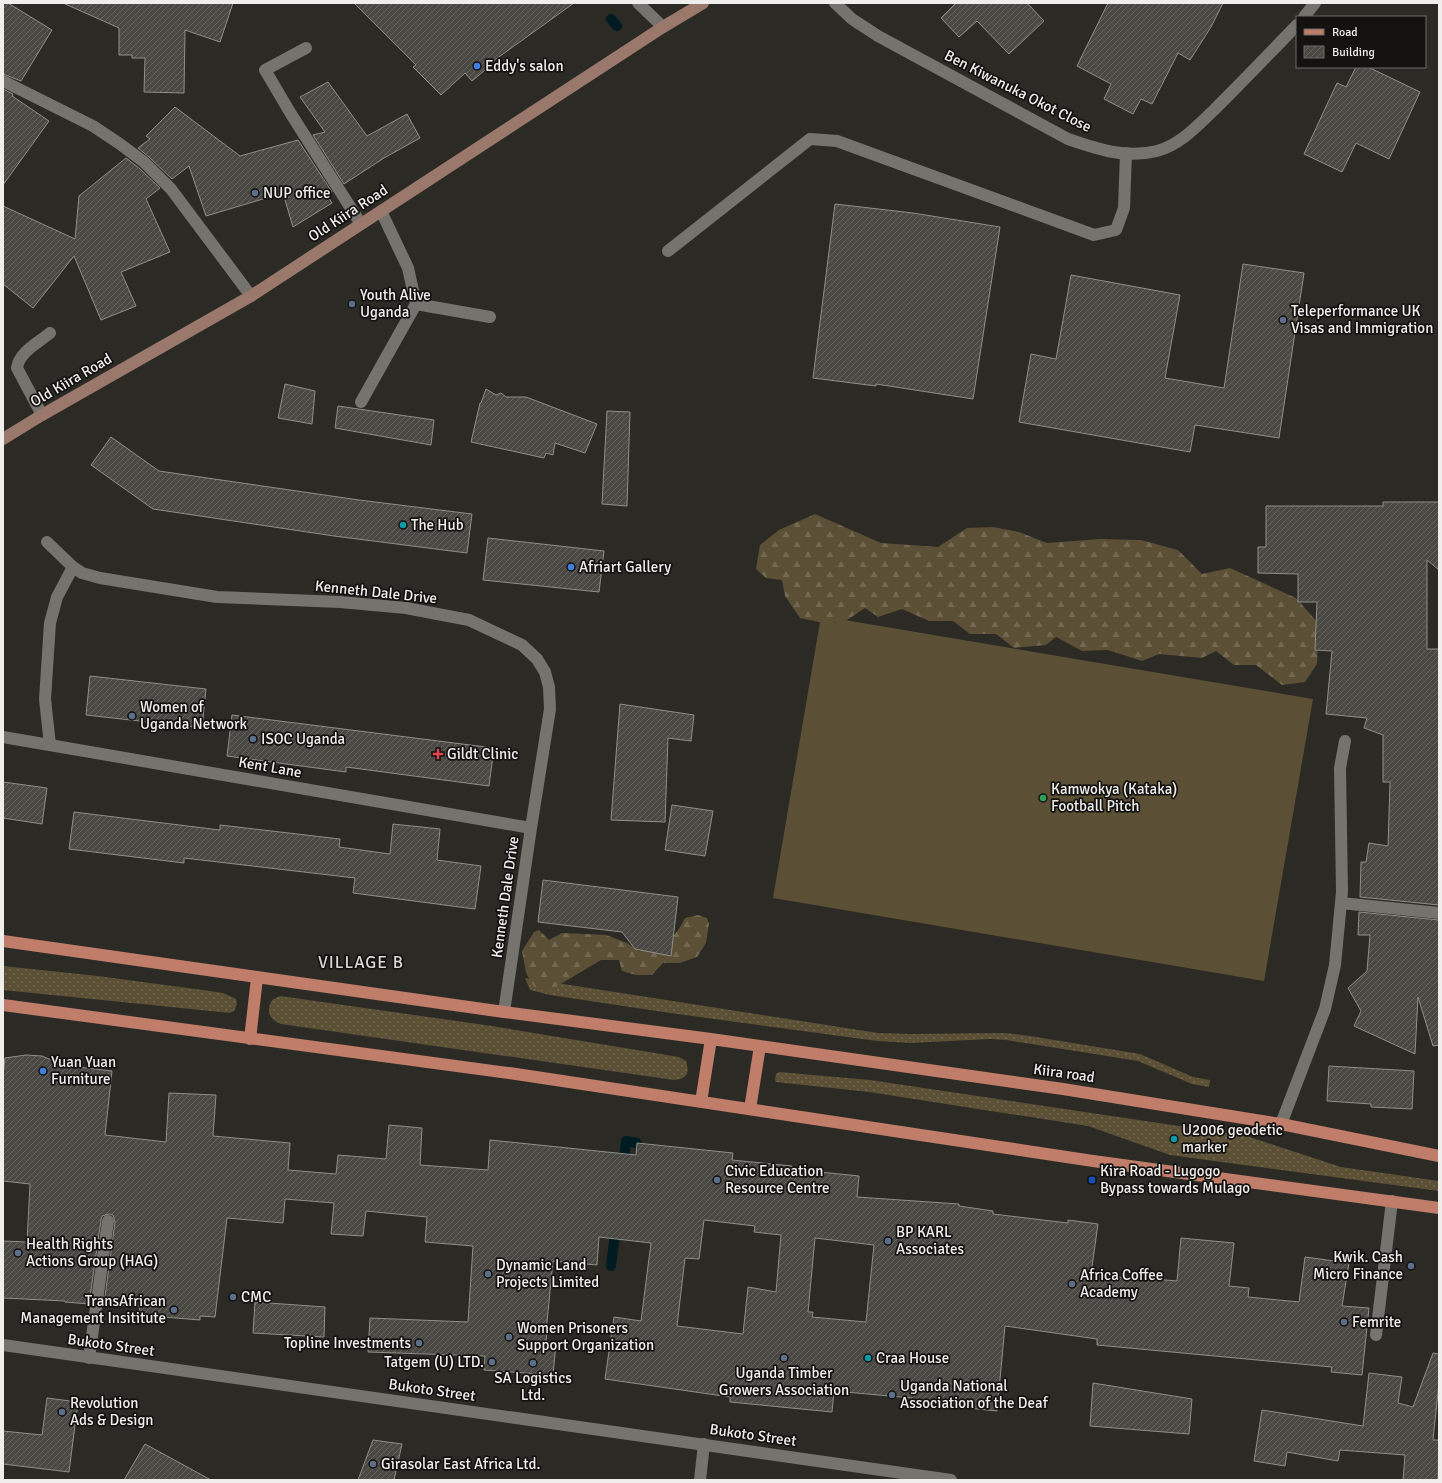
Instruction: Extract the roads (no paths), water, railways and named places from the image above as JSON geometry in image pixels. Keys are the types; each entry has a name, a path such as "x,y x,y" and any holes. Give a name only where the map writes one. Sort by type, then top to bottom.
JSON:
{"main road":[{"name":"Kiira road","path":"3,941 504,1012 711,1038 1195,1109 1281,1124 1439,1156"},
{"path":"250,1039 257,978"},
{"path":"3,1005 516,1074 1166,1172 1439,1208"},
{"path":"701,1102 711,1038"},
{"path":"750,1109 760,1046"}],"street":[{"path":"638,3 663,27"},
{"name":"Old Kiira Road","path":"3,439 251,296 663,27 704,3"},
{"name":"Ben Kiwanuka Okot Close","path":"835,3 852,19 878,36 1068,139 1112,153 1141,153 1158,151 1184,138 1238,86 1296,25"},
{"path":"1305,16 1315,3"},
{"path":"306,48 265,70 291,114 361,224"},
{"path":"3,81 93,126 144,162 171,189 251,296"},
{"path":"668,251 810,139 837,142 1094,235 1116,230 1124,208 1126,153"},
{"path":"361,402 416,304 408,268 381,211"},
{"path":"416,304 490,317"},
{"path":"42,416 17,368 24,353 50,333"},
{"name":"Kenneth Dale Drive","path":"47,542 73,567 82,573 100,578 217,597 340,602 406,608 469,620 522,646 537,659 545,672 549,687 550,709 504,1012"},
{"path":"50,745 46,699 50,623 57,597 73,567"},
{"name":"Kent Lane","path":"3,737 531,828"},
{"path":"1281,1124 1325,1009 1335,965 1342,892 1340,768 1345,741"},
{"path":"1341,903 1439,913"},
{"path":"1376,1335 1392,1201"},
{"path":"89,1358 108,1221"},
{"name":"Bukoto Street","path":"3,1345 951,1480"},
{"path":"700,1480 704,1444"}],"waterway":[{"path":"611,19 617,26"},
{"path":"623,1167 626,1141 637,1143"},
{"path":"611,1266 616,1226"}],"place":[{"name":"Eddy's salon","path":"477,66"},
{"name":"NUP office","path":"255,193"},
{"name":"Youth Alive Uganda","path":"352,304"},
{"name":"Teleperformance UK Visas and Immigration","path":"1283,320"},
{"name":"The Hub","path":"403,525"},
{"name":"Afriart Gallery","path":"571,567"},
{"name":"Women of Uganda Network","path":"132,716"},
{"name":"ISOC Uganda","path":"253,739"},
{"name":"Gildt Clinic","path":"438,754"},
{"name":"Kamwokya (Kataka) Football Pitch","path":"1043,798"},
{"name":"Yuan Yuan Furniture","path":"43,1071"},
{"name":"U2006 geodetic marker","path":"1174,1139"},
{"name":"Civic Education Resource Centre","path":"717,1180"},
{"name":"Kira Road - Lugogo Bypass towards Mulago","path":"1092,1180"},
{"name":"BP KARL Associates","path":"888,1241"},
{"name":"Health Rights Actions Group (HAG)","path":"18,1253"},
{"name":"Kwik. Cash Micro Finance","path":"1411,1266"},
{"name":"Dynamic Land Projects Limited","path":"488,1274"},
{"name":"Africa Coffee Academy","path":"1072,1284"},
{"name":"CMC","path":"233,1297"},
{"name":"TransAfrican Management Insititute","path":"174,1310"},
{"name":"Femrite","path":"1344,1322"},
{"name":"Women Prisoners Support Organization","path":"509,1337"},
{"name":"Topline Investments","path":"419,1343"},
{"name":"Uganda Timber Growers Association","path":"784,1358"},
{"name":"Craa House","path":"868,1358"},
{"name":"Tatgem (U) LTD.","path":"492,1362"},
{"name":"SA Logistics Ltd.","path":"533,1363"},
{"name":"Uganda National Association of the Deaf","path":"892,1395"},
{"name":"Revolution Ads & Design","path":"62,1412"},
{"name":"Girasolar East Africa Ltd.","path":"373,1464"}],"district":[{"name":"VILLAGE B","path":"361,962"}]}
